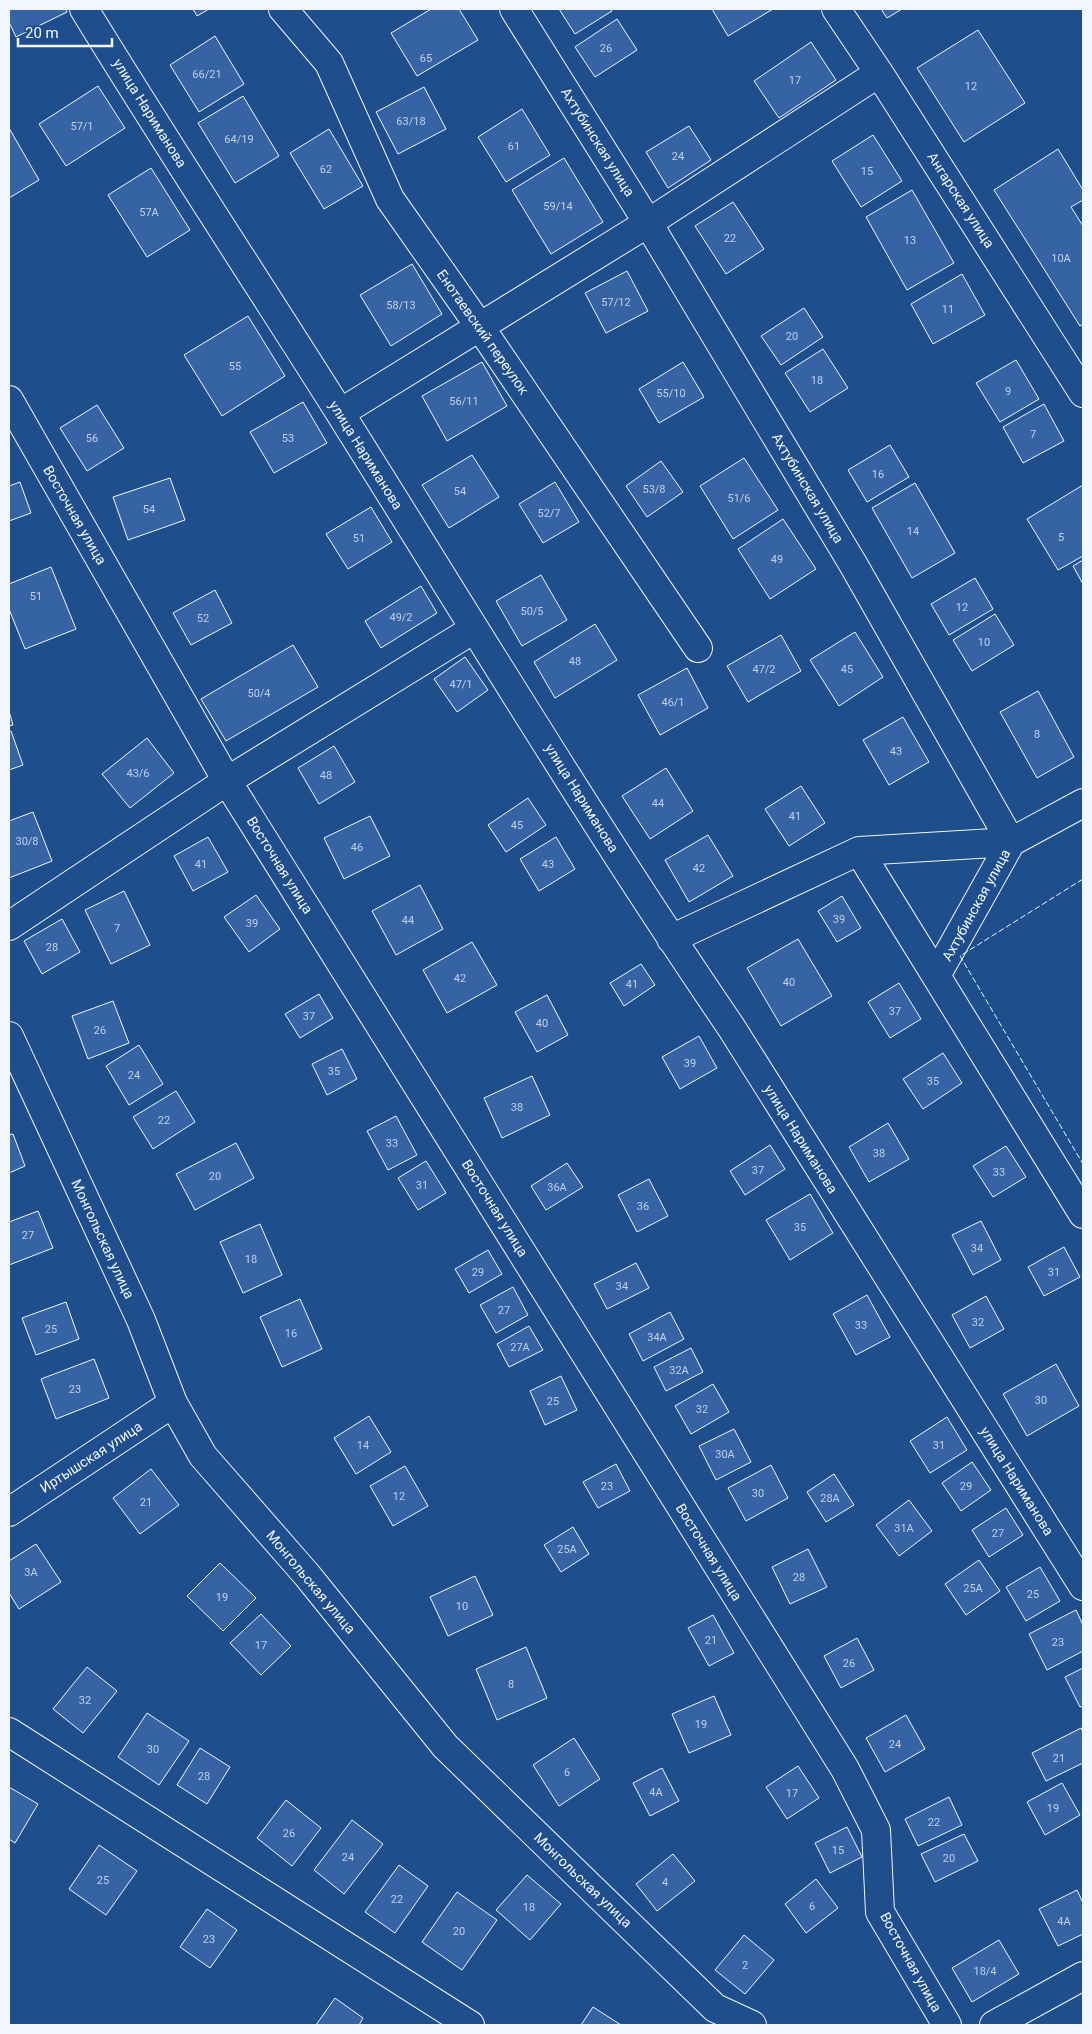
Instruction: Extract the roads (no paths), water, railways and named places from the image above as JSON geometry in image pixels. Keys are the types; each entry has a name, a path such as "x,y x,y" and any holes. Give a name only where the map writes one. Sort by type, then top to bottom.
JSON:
{"street":[{"name":"улица Нариманова","path":"84,9 340,413 474,629 671,939 731,1027 1083,1586"},
{"name":"Енотаевский переулок","path":"283,9 328,62 390,200 480,327 698,648"},
{"name":"Ахтубинская улица","path":"514,9 648,223 853,564 1011,842 936,976"},
{"name":"Ангарская улица","path":"836,9 879,73 1083,393"},
{"path":"340,413 648,223 879,73"},
{"name":"Восточная улица","path":"9,400 227,781 845,1769 876,1830 880,1912 947,2025"},
{"path":"9,926 227,781 474,629"},
{"path":"671,939 859,851 1011,842 1083,803"},
{"name":"Ахтубинская улица","path":"859,851 1083,1214"},
{"name":"Монгольская улица","path":"9,1036 141,1320 173,1403 203,1456 307,1575 445,1746 715,2008 752,2025"},
{"name":"Иртышская улица","path":"9,1512 173,1403"},
{"path":"9,1732 470,2025"},
{"path":"994,2025 1083,1976"}]}
